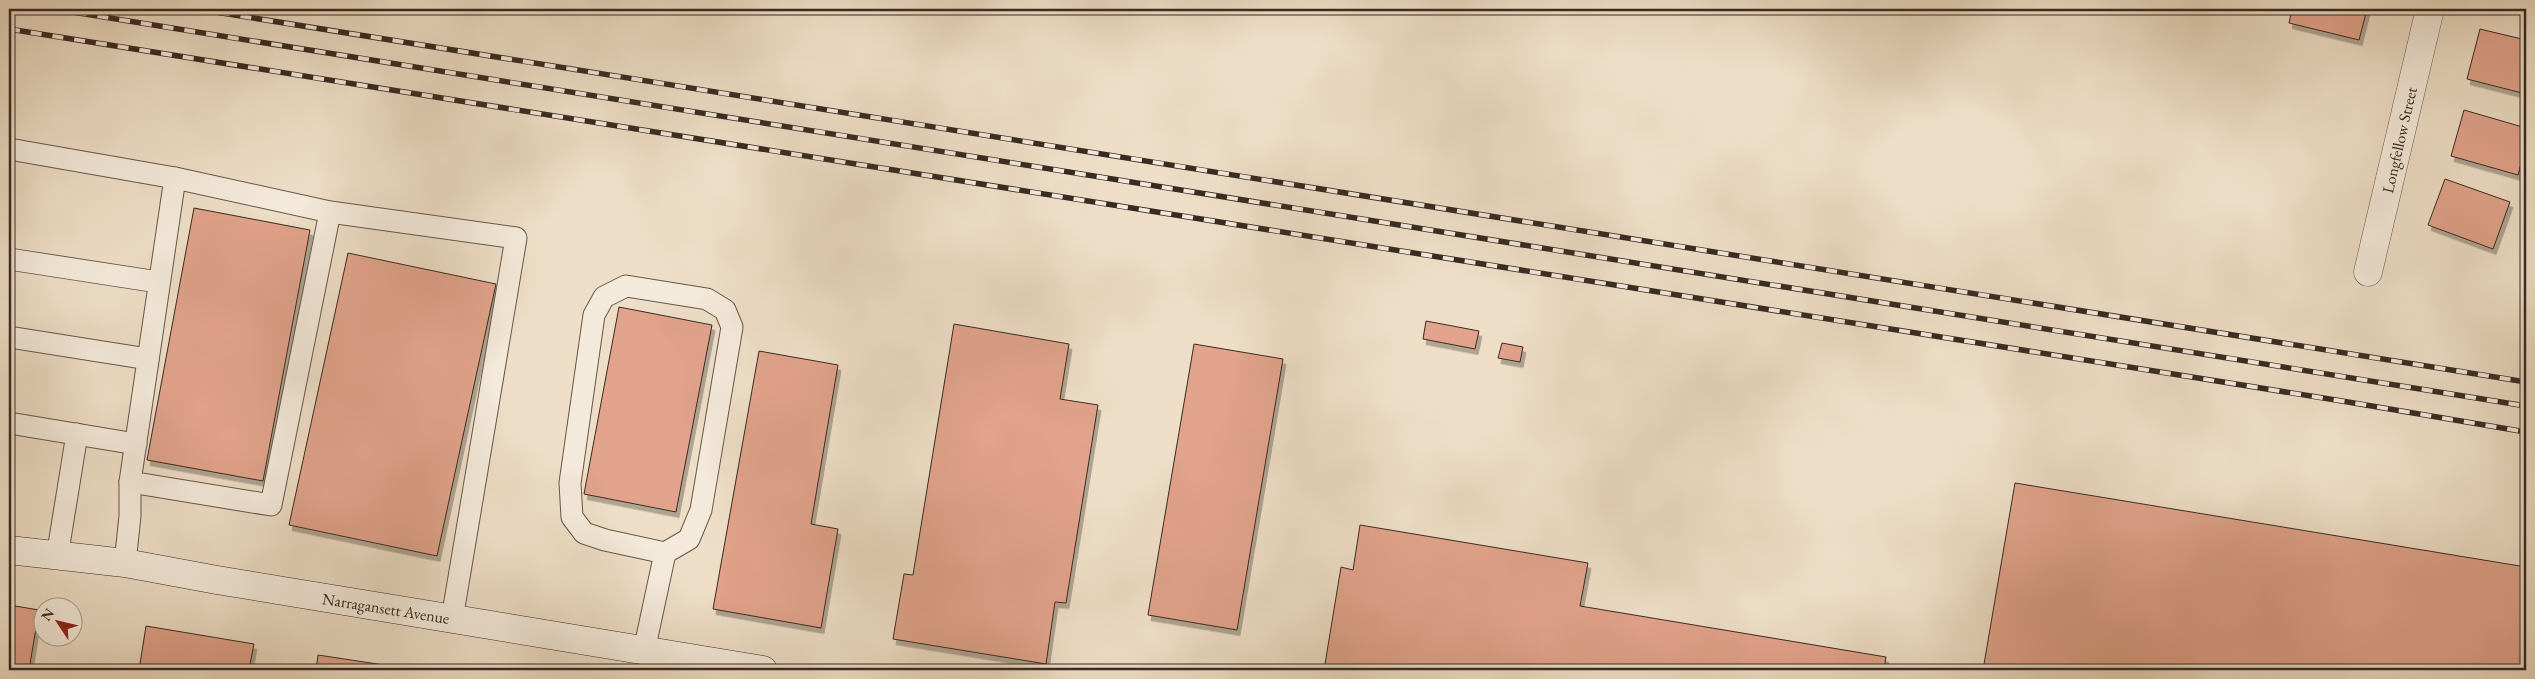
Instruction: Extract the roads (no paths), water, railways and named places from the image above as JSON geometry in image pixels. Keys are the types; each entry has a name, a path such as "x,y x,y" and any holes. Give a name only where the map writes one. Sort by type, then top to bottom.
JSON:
{"street":[{"name":"Longfellow Street","path":"2368,272 2430,9"},
{"name":"Narragansett Avenue","path":"9,550 57,557 125,563 452,620 644,650 708,666 763,670"}],"lane":[{"path":"9,149 175,178 330,212 516,238 452,620"},
{"path":"125,563 130,516 130,482 158,282 175,178"},
{"path":"130,482 272,505 330,212"},
{"path":"9,258 158,282"},
{"path":"644,650 665,553 689,539 701,510 732,327 725,310 707,298 626,286 604,298 594,315 570,483 572,517 584,533 605,540 665,553"},
{"path":"9,337 148,358"},
{"path":"9,423 136,444"},
{"path":"57,557 76,434"}],"railway":[{"path":"54,9 2526,406"},
{"path":"197,9 2526,382"},
{"path":"9,29 2342,401 2526,432"}]}
